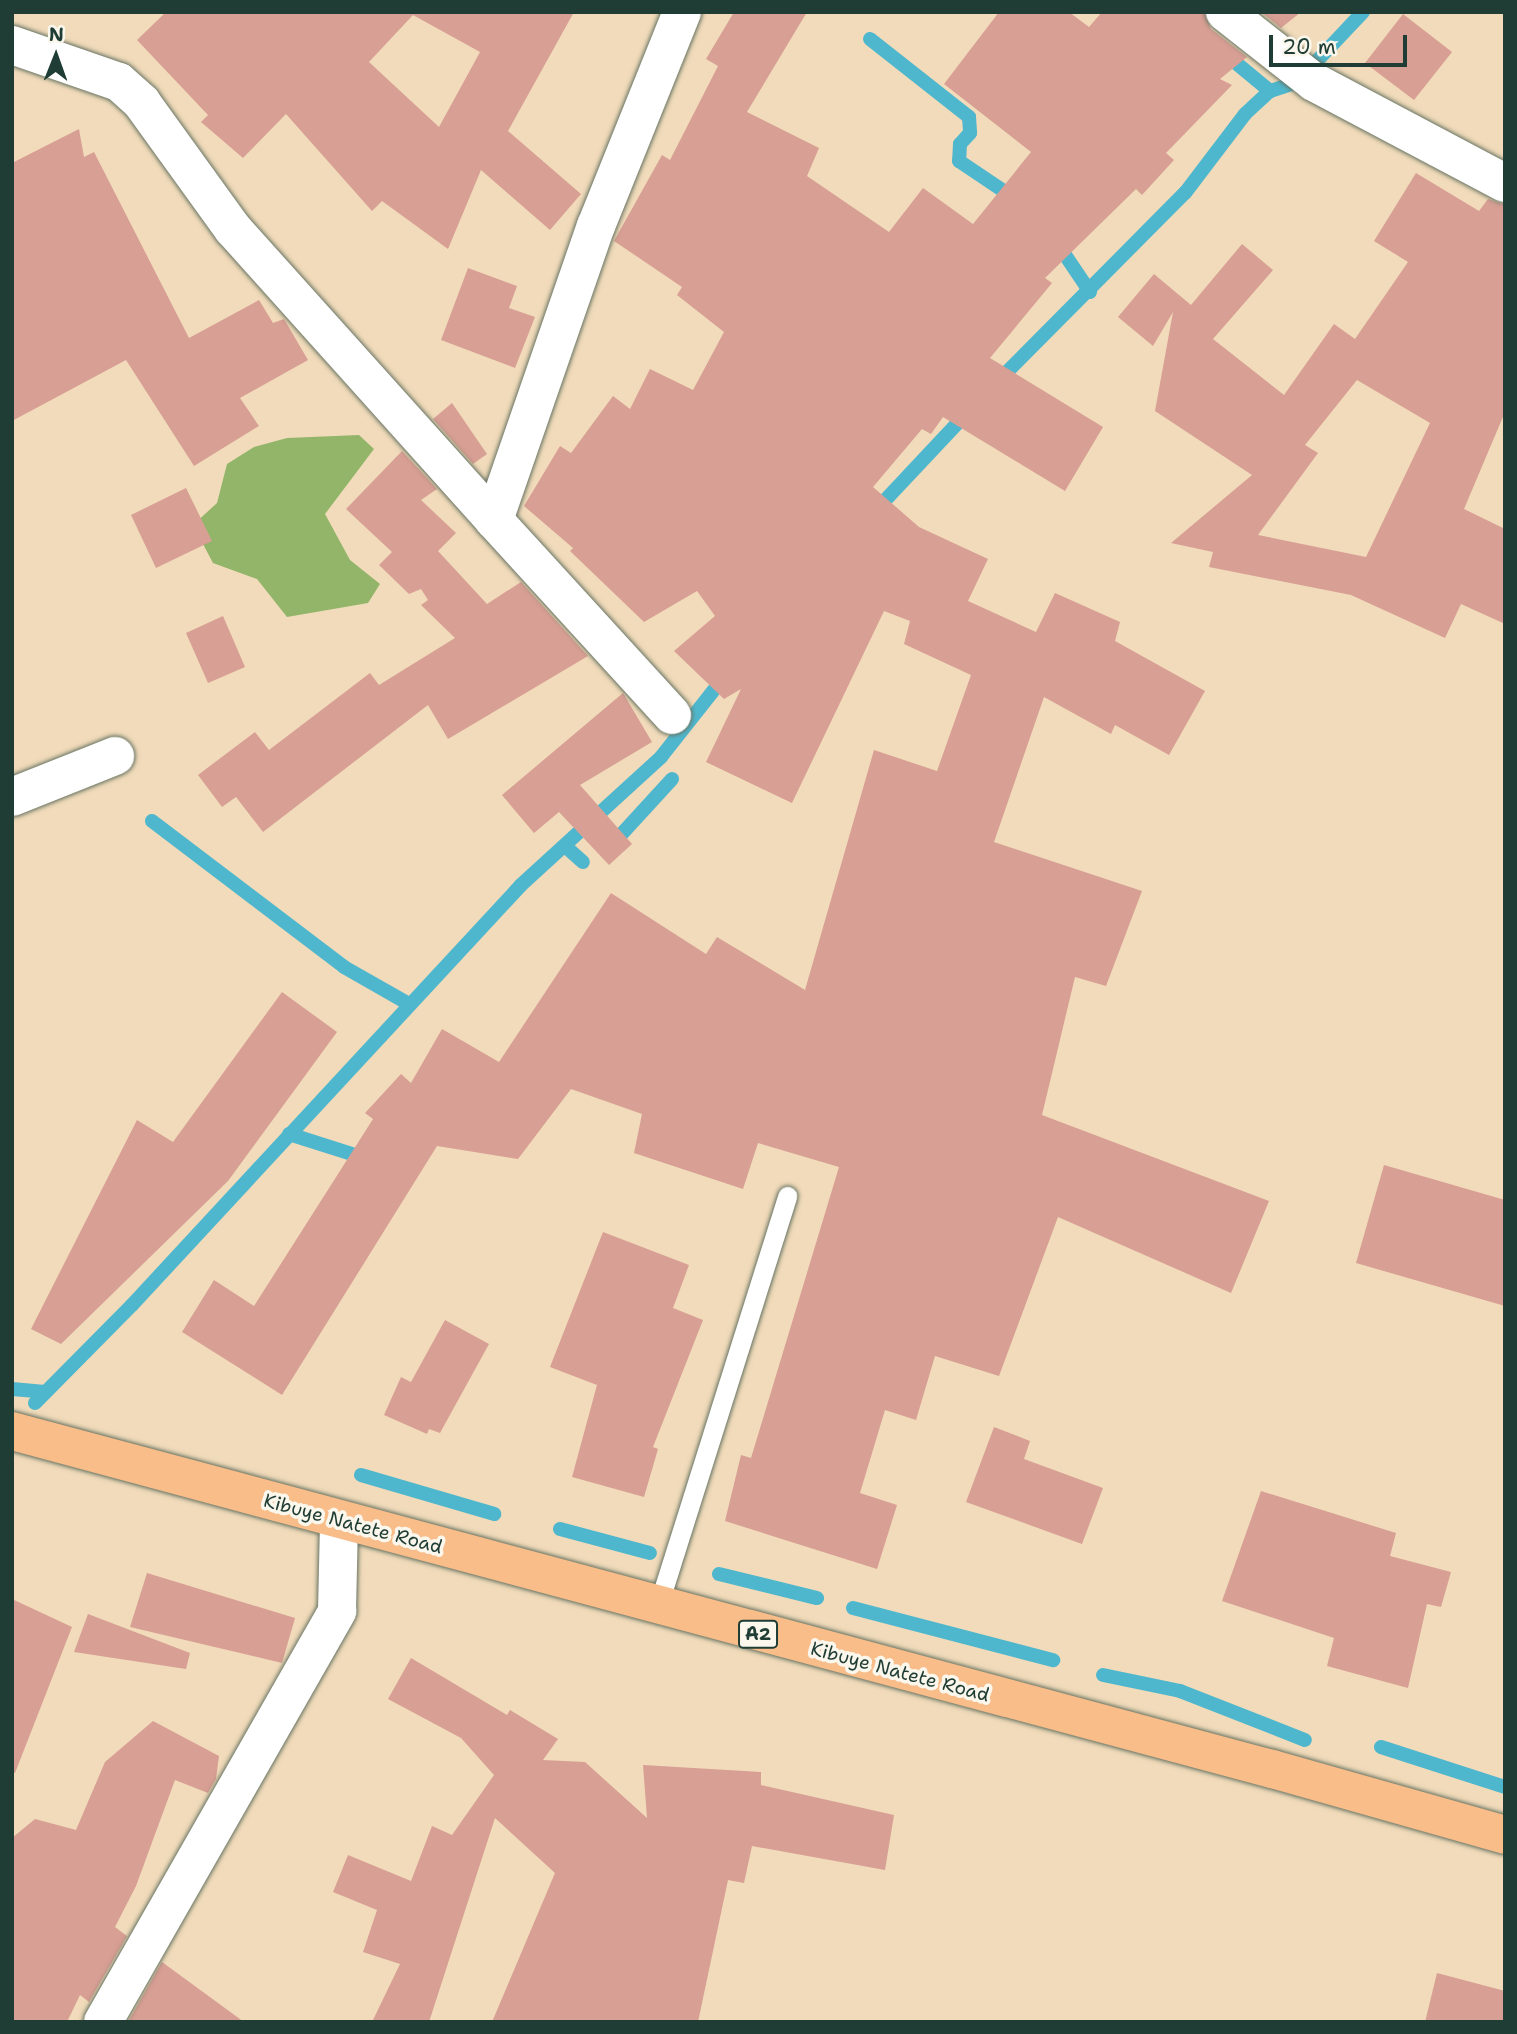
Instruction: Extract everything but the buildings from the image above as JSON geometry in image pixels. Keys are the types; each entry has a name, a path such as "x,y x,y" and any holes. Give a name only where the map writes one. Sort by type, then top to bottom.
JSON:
{"main road":[{"name":"Kibuye Natete Road","path":"15,1436 1272,1769 1505,1836"}],"street":[{"path":"494,520 596,226 682,12"},
{"path":"1225,12 1293,68 1505,183"},
{"path":"12,45 119,82 142,103 233,229 672,715"},
{"path":"12,797 115,756"},
{"path":"103,2022 337,1611 340,1521"}],"lane":[{"path":"658,1606 787,1196"}],"green space":[{"path":"359,435 374,449 325,514 350,560 380,584 368,603 287,617 257,579 213,563 193,525 217,503 227,464 254,447 287,438"}],"waterway":[{"path":"997,382 1185,193 1245,114 1270,91 1297,82 1363,12"},
{"path":"870,39 969,117 970,133 960,144 959,161 1017,200"},
{"path":"1224,53 1270,91"},
{"path":"1057,243 1090,292"},
{"path":"875,511 969,411"},
{"path":"35,1403 132,1305 521,885 661,757 725,676"},
{"path":"608,837 618,838 672,779"},
{"path":"152,821 344,967 409,1004"},
{"path":"565,846 583,862"},
{"path":"289,1134 368,1159"},
{"path":"12,1389 45,1392"},
{"path":"361,1475 494,1514"},
{"path":"560,1529 650,1553"},
{"path":"719,1574 817,1598"},
{"path":"853,1608 1053,1660"},
{"path":"1103,1675 1180,1691 1305,1740"},
{"path":"1381,1747 1505,1787"}]}
